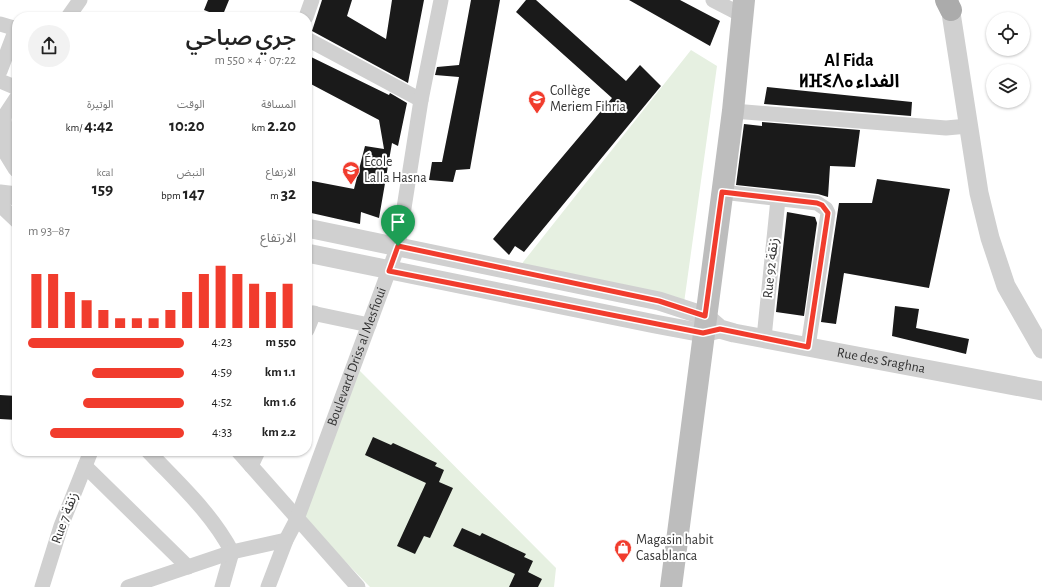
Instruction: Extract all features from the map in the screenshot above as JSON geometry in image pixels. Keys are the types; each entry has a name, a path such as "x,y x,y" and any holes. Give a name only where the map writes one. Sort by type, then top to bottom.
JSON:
{"main road":[{"path":"671,587 710,326 722,192 733,111 743,8"}],"street":[{"path":"72,12 80,0"},
{"path":"308,12 312,0"},
{"name":"Boulevard Driss al Mesfioui","path":"268,587 286,540 297,519 398,246 421,100 441,0"},
{"path":"713,0 743,8"},
{"path":"949,3 979,193 990,238 1006,286 1042,349"},
{"path":"0,24 12,28"},
{"path":"0,71 12,41"},
{"path":"312,42 421,100"},
{"path":"0,81 12,86"},
{"path":"12,104 1,121 6,150 12,160"},
{"path":"733,111 946,128 968,126"},
{"path":"0,173 12,174"},
{"path":"722,192 817,203 822,205 828,213 808,347"},
{"path":"0,194 12,195"},
{"name":"Rue 92 زنقة","path":"764,338 778,199"},
{"path":"0,204 12,216"},
{"name":"Rue des Sraghna","path":"312,229 659,301 710,326"},
{"name":"Rue des Sraghna","path":"312,254 389,271 710,326 808,347 1042,391"},
{"path":"312,313 369,325"},
{"name":"Rue 7 زنقة","path":"42,587 61,526 89,456"},
{"path":"153,456 208,515 222,533 232,552 222,587"},
{"path":"242,456 352,584"},
{"path":"251,466 256,456"},
{"path":"85,466 188,567"},
{"path":"128,587 232,552 286,540"}],"green space":[{"path":"691,50 717,66 684,303 520,266"},
{"path":"359,370 556,568 554,587 370,587 304,519"}],"building":[{"path":"208,0 229,0 224,12 209,12 204,10"},
{"path":"322,0 352,0 347,16 386,39 392,0 424,0 408,83 312,31"},
{"path":"471,0 500,0 470,169 456,170 453,182 429,180 432,162 442,162 459,77 435,75 437,67 459,65"},
{"path":"526,0 536,0 626,81 640,65 661,86 524,252 515,246 509,255 493,239 612,98 516,12"},
{"path":"629,0 680,0 720,21 710,46"},
{"path":"312,57 389,95 390,93 407,103 398,146 392,143 379,218 361,212 360,224 312,213 312,181 354,189 365,146 384,149 379,120 312,85"},
{"path":"767,87 912,102 911,116 764,104"},
{"path":"762,122 860,130 855,167 830,166 828,197 818,194 736,185 744,124 762,126"},
{"path":"877,179 950,189 929,288 844,273 836,324 821,322 839,203 872,203"},
{"path":"787,212 815,217 817,223 804,316 776,312"},
{"path":"895,306 919,309 916,328 969,339 966,354 892,336"},
{"path":"0,395 12,396 12,420 0,419"},
{"path":"373,437 391,445 393,443 437,463 435,466 444,470 439,482 453,488 430,538 424,536 415,554 397,546 426,483 365,455"},
{"path":"462,528 480,536 482,533 526,554 524,557 533,561 528,572 542,579 538,587 509,587 515,574 453,546"}],"place":[{"name":"Collège Meriem Fihria","path":"537,114"},
{"name":"École Lalla Hasna","path":"351,185"},
{"name":"Magasin habit Casablanca","path":"623,563"}],"district":[{"name":"Al Fida ⵍⴼⵉⴷⴰ الفداء","path":"849,71"}],"route":[{"path":"722,192 817,203 822,205 828,213 808,347 720,329 703,333 389,271 398,246 659,301 705,316 722,192"}]}
